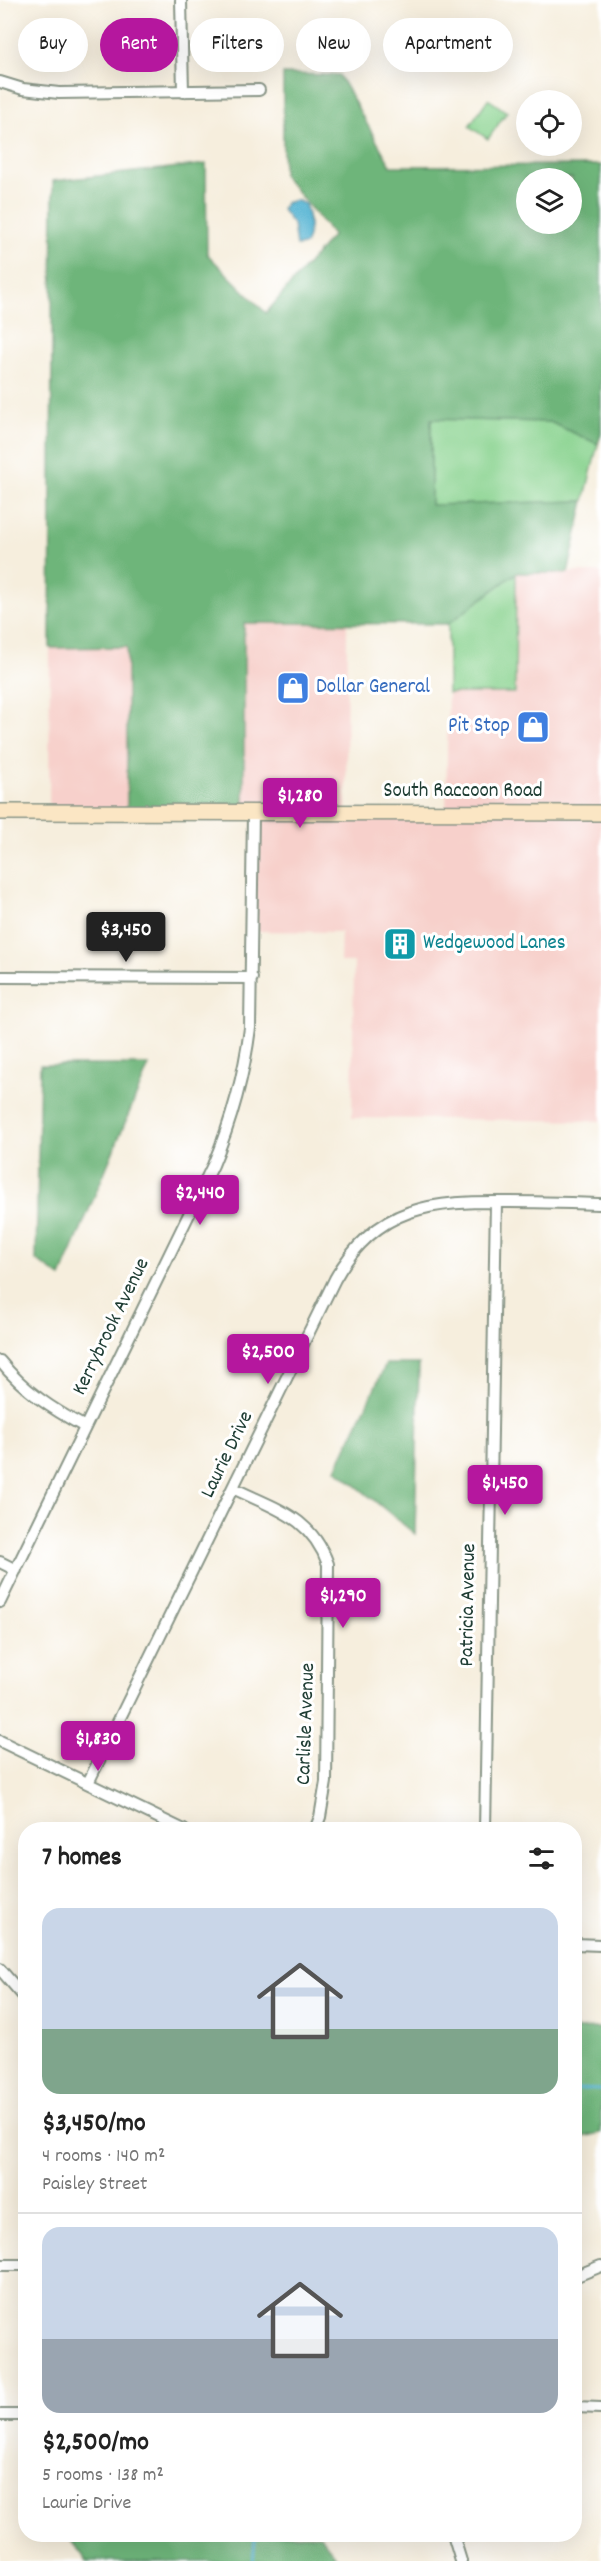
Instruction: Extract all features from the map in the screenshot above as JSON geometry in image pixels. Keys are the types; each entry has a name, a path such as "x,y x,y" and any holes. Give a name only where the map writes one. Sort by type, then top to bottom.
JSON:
{"street":[{"path":"181,0 183,92"},
{"path":"0,82 23,89 59,93 259,90"},
{"name":"South Raccoon Road","path":"0,812 601,813"},
{"name":"Kerrybrook Avenue","path":"0,1602 226,1135 246,1063 250,1028 253,813"},
{"path":"0,977 252,978"},
{"name":"Patricia Avenue","path":"485,1822 496,1202"},
{"name":"Laurie Drive","path":"88,1783 335,1279 354,1251 377,1229 410,1211 442,1203 601,1203"},
{"path":"0,1361 32,1395 55,1411 86,1427"},
{"name":"Carlisle Avenue","path":"233,1488 302,1523 316,1538 328,1564 326,1782 318,1822"},
{"path":"0,1562 16,1570"},
{"path":"0,1741 168,1822"},
{"path":"582,1944 601,1945"},
{"path":"0,1969 18,1990"},
{"path":"0,2265 18,2265"},
{"path":"582,2274 601,2266"},
{"path":"582,2407 601,2408"},
{"path":"0,2415 18,2415"},
{"path":"455,2542 460,2561"}],"shaded area":[{"path":"601,572 601,1121 352,1118 354,962 340,962 341,932 252,931 253,813 244,813 244,623 347,623 346,813 446,813 448,693 514,692 516,573"},
{"path":"127,647 127,812 49,812 50,648"}],"green space":[{"path":"283,74 339,75 391,166 601,165 601,434 598,444 550,422 431,419 431,505 584,501 568,573 516,573 448,624 244,623 244,813 127,812 127,647 50,648 53,181 206,164 207,254 266,313 333,235 283,175"},
{"path":"488,99 507,112 488,139 469,126"},
{"path":"431,419 550,422 598,444 584,501 431,505"},
{"path":"516,573 515,693 448,693 448,624"},
{"path":"40,1065 149,1065 61,1277 36,1260"},
{"path":"386,1364 419,1364 415,1534 336,1469"},
{"path":"601,2028 601,2133 582,2138 582,2029"},
{"path":"73,2542 325,2542 339,2561 87,2561"}],"water":[{"path":"296,200 305,204 309,225 305,245 296,246 293,224 282,210 285,203"}],"waterway":[{"path":"582,2089 601,2090"},
{"path":"253,2561 255,2542"}],"place":[{"name":"Dollar General","path":"293,688"},
{"name":"Pit Stop","path":"533,727"},
{"name":"Wedgewood Lanes","path":"400,944"}]}
